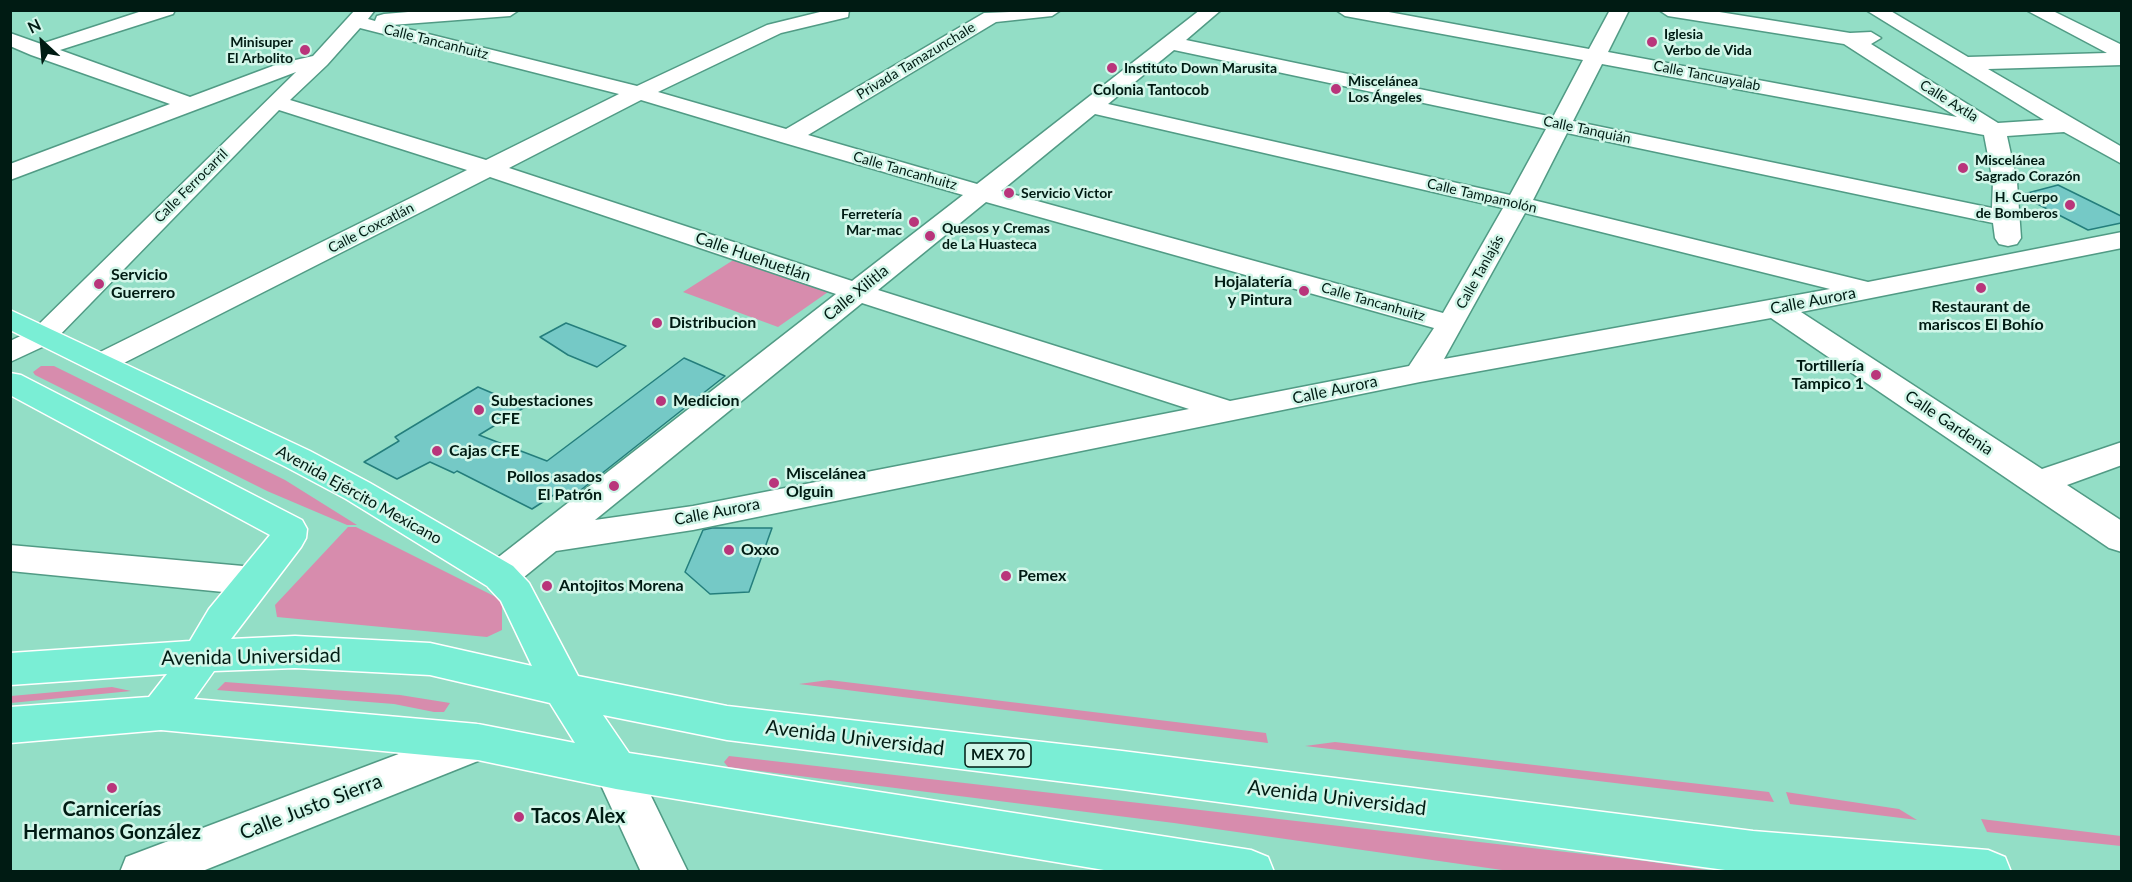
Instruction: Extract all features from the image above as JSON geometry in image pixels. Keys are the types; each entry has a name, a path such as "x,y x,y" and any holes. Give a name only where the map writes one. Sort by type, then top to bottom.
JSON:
{"main road":[{"name":"Avenida Ejército Mexicano","path":"10,320 103,362 338,480 500,576 516,593 564,690 616,770"},
{"path":"10,382 289,529 288,538 223,619 201,657 161,714"},
{"name":"Avenida Universidad","path":"10,669 99,661 295,652 430,659 564,690 728,723 1110,768 1763,862 1988,872"},
{"path":"10,725 161,714 478,742 616,770 1237,870"}],"street":[{"path":"10,60 166,10"},
{"path":"361,16 510,10"},
{"name":"Privada Tamazunchale","path":"789,137 991,17 1052,10"},
{"name":"Calle Xilitla","path":"500,576 1212,10"},
{"name":"Calle Tancuayalab","path":"1345,10 1994,130 2069,124"},
{"name":"Calle Tanlajás","path":"1420,373 1451,324 1518,204 1620,10"},
{"path":"1668,10 1850,39 1919,36"},
{"path":"1875,10 2121,157"},
{"path":"2035,10 2121,53"},
{"name":"Calle Coxcatlán","path":"103,362 639,93 774,29 841,13"},
{"name":"Calle Ferrocarril","path":"10,353 43,336 275,102 320,61 361,16"},
{"name":"Calle Tancanhuitz","path":"361,16 1451,324"},
{"path":"10,39 45,49 189,104"},
{"name":"Calle Axtla","path":"1850,39 1994,130 2005,182 2005,218 2013,261"},
{"name":"Calle Tanquián","path":"1170,43 2005,218"},
{"path":"1966,63 2121,59"},
{"path":"10,173 285,68 320,61"},
{"name":"Calle Huehuetlán","path":"275,102 489,169 857,292 1230,411"},
{"name":"Calle Tampamolón","path":"1094,106 1518,204 1869,290"},
{"name":"Calle Aurora","path":"549,539 693,518 1420,373 1776,308 2121,240"},
{"name":"Calle Gardenia","path":"1776,308 2121,539"},
{"path":"2039,483 2121,453"},
{"path":"10,558 254,581"},
{"name":"Calle Justo Sierra","path":"143,872 478,742"},
{"path":"616,770 665,872"}],"shaded area":[{"path":"735,259 828,292 778,327 683,292"},
{"path":"41,366 54,366 285,480 357,525 347,525 267,491 35,375 33,372"},
{"path":"348,527 356,527 500,599 502,630 487,637 277,617 275,605"},
{"path":"829,680 1266,733 1268,743 799,684"},
{"path":"225,682 400,695 450,703 444,712 434,712 394,704 217,690"},
{"path":"112,687 131,691 11,703 11,696"},
{"path":"1335,742 1769,792 1774,802 1305,746"},
{"path":"729,756 1645,861 1714,871 1509,871 1174,823 728,767 724,762"},
{"path":"1786,792 1899,809 1917,820 1790,804"},
{"path":"1981,819 2121,836 2121,846 1987,832"}],"building":[{"name":"H. Cuerpo de Bomberos","path":"2058,185 2121,216 2121,223 2088,230 2020,195"},
{"path":"566,323 626,346 597,367 568,355 540,337"},
{"path":"684,358 725,376 572,497 560,491 532,509 457,471 454,473 430,462 397,479 364,462 399,441 395,437 478,387 525,407 479,435 547,461"},
{"name":"Oxxo","path":"772,528 749,592 710,594 685,572 703,530"}],"place":[{"name":"Iglesia Verbo de Vida","path":"1652,42"},
{"name":"Minisuper El Arbolito","path":"305,50"},
{"name":"Instituto Down Marusita","path":"1112,68"},
{"name":"Miscelánea Los Ángeles","path":"1336,89"},
{"name":"Miscelánea Sagrado Corazón","path":"1963,168"},
{"name":"Servicio Victor","path":"1009,193"},
{"name":"H. Cuerpo de Bomberos","path":"2070,205"},
{"name":"Ferretería Mar-mac","path":"914,222"},
{"name":"Quesos y Cremas de La Huasteca","path":"930,236"},
{"name":"Servicio Guerrero","path":"99,284"},
{"name":"Restaurant de mariscos El Bohío","path":"1981,288"},
{"name":"Hojalatería y Pintura","path":"1304,291"},
{"name":"Distribucion","path":"657,323"},
{"name":"Tortillería Tampico 1","path":"1876,375"},
{"name":"Medicion","path":"661,401"},
{"name":"Subestaciones CFE","path":"479,410"},
{"name":"Cajas CFE","path":"437,451"},
{"name":"Miscelánea Olguin","path":"774,483"},
{"name":"Pollos asados El Patrón","path":"614,486"},
{"name":"Oxxo","path":"729,550"},
{"name":"Pemex","path":"1006,576"},
{"name":"Antojitos Morena","path":"547,586"},
{"name":"Carnicerías Hermanos González","path":"112,788"},
{"name":"Tacos Alex","path":"519,817"}],"district":[{"name":"Colonia Tantocob","path":"1151,90"}]}
